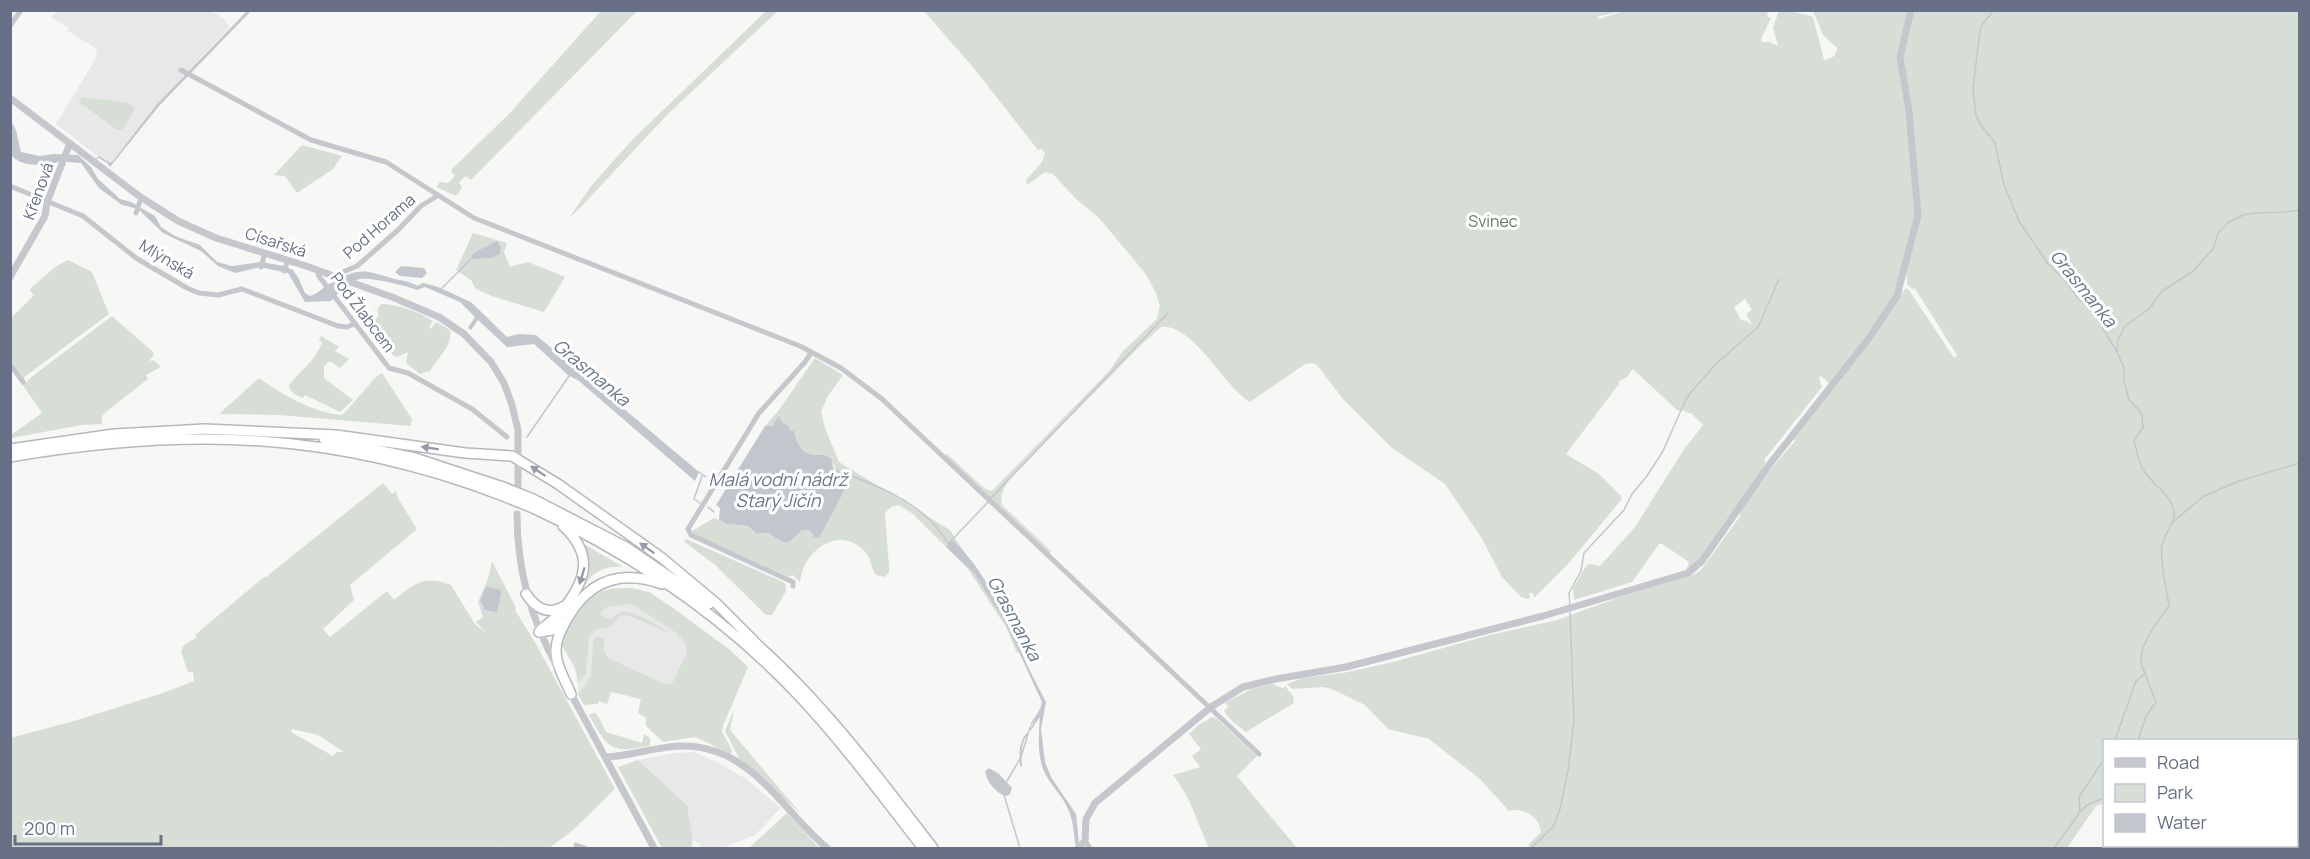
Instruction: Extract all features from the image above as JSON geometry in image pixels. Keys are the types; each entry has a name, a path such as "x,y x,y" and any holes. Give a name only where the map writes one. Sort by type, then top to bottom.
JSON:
{"highway":[{"path":"10,449 133,432 205,429 336,435 465,453 509,455 518,458 662,558 716,603 805,690 933,849"},
{"path":"262,432 308,436 376,448 433,463 595,530 641,556 704,600 754,642"},
{"path":"10,457 134,440 204,438 262,440 307,444 384,459 503,491"},
{"path":"533,504 568,530 583,552 585,566 582,580 568,609 556,649 560,668 571,694"},
{"path":"543,513 607,545 680,592 749,648 799,696 854,759 923,849"},
{"path":"539,632 544,633 556,628 568,609 592,589 617,578 645,579 680,592"},
{"path":"526,594 544,610 568,609"}],"street":[{"path":"1083,846 1086,819 1095,802 1211,707 1243,687 1346,667 1570,608 1688,573 1702,561 1768,465 1869,338 1894,302 1918,215 1909,111 1900,57 1911,10"},
{"path":"10,26 20,11"},
{"path":"181,70 310,140 386,162 474,219 800,346 841,368 882,399 1259,754"},
{"name":"Císařská","path":"10,98 141,198 176,220 215,238 265,253 286,266 320,271 351,282 439,317 466,335 484,353 498,373 516,416 518,499"},
{"name":"Křenová","path":"10,277 45,216 47,202 70,144"},
{"name":"Mlýnská","path":"10,186 83,216 136,258 199,293 221,294 242,289 338,326 347,327 354,324"},
{"name":"Pod Horama","path":"341,279 344,272 357,266 421,206 437,196"},
{"path":"137,209 141,198"},
{"path":"262,264 265,253"},
{"name":"Pod Žlabcem","path":"320,271 318,275 389,368 408,373 472,409 507,437"},
{"path":"793,586 793,582 691,535 688,529 759,414 811,353"},
{"path":"10,364 23,382"},
{"path":"517,514 519,550 526,594 539,632 654,849"},
{"path":"606,757 627,756 681,746 704,747 721,752 740,764 771,790 827,849"},
{"path":"576,845 585,849"}],"shaded area":[{"path":"59,10 210,11 223,18 230,27 157,104 113,161 108,164 56,124 95,60 97,49 51,17"},
{"path":"631,588 649,592 673,608 730,650 744,665 723,706 610,680 578,695 577,673 562,645 563,638 585,603 599,592"},
{"path":"693,752 721,764 746,779 781,808 755,835 722,848 702,848 694,841 688,818 688,806 638,760"}],"green space":[{"path":"767,10 778,11 668,114 569,218 592,185 633,139"},
{"name":"Svinec","path":"1768,10 1767,17 1771,18 1761,39 1762,42 1778,46 1773,28 1778,13 1800,13 1813,17 1824,60 1833,57 1837,48 1823,35 1813,11 1910,11 1898,55 1908,122 1916,218 1895,294 1867,335 1829,383 1821,376 1819,378 1822,387 1764,460 1766,462 1761,471 1764,477 1795,441 1793,437 1906,288 1954,358 1957,355 1914,287 1913,290 1907,284 1908,266 1921,213 1913,121 1903,54 1912,11 2299,11 2299,848 2188,847 2298,847 2298,739 2103,739 2103,803 2096,806 2067,848 1529,848 1529,844 1541,832 1538,822 1530,814 1520,810 1509,811 1480,779 1429,739 1388,729 1365,705 1334,690 1324,687 1292,689 1287,684 1302,678 1343,673 1393,662 1490,635 1557,620 1700,571 1741,515 1734,510 1698,561 1686,570 1689,562 1659,544 1632,582 1574,600 1573,588 1586,566 1589,564 1600,566 1635,527 1685,448 1703,425 1691,413 1678,411 1633,369 1627,377 1619,381 1566,454 1599,474 1622,497 1621,500 1568,564 1534,598 1533,593 1529,593 1530,598 1528,599 1521,597 1502,577 1481,537 1445,484 1392,448 1343,399 1313,363 1305,364 1250,402 1230,384 1185,335 1173,329 1161,327 1011,477 1005,487 1001,498 1003,506 1051,551 1049,554 946,457 946,453 984,488 993,490 1110,370 1122,352 1157,319 1160,306 1145,273 1099,218 1076,199 1053,174 1045,172 1027,185 1026,180 1042,162 1045,153 1042,149 1038,150 972,66 924,11 1621,11 1597,17 1599,19 1624,11","holes":["1745,299 1752,310 1746,314 1753,326 1741,320 1734,307"]},
{"path":"601,11 637,11 471,180 466,176 459,182 462,188 456,196 436,187 440,182 448,183 455,176 452,169 509,114"},
{"path":"82,97 129,103 134,107 134,111 123,129 117,130 78,101"},
{"path":"302,145 342,156 333,169 297,193 285,176 274,175"},
{"path":"473,233 507,243 504,252 510,267 528,262 565,277 544,312 476,289 471,280 456,270"},
{"path":"68,260 92,272 109,314 23,378 11,360 10,319 34,295 30,291 31,288 55,267"},
{"path":"381,304 401,307 422,315 433,321 429,327 431,329 436,322 450,330 447,346 430,371 420,374 406,363 408,352 397,357 393,355 370,329 372,322 379,316 377,310"},
{"path":"112,316 153,352 154,355 149,361 154,360 161,367 146,375 148,379 107,411 102,416 102,424 82,425 11,438 11,435 42,413 22,384 24,381 26,383"},
{"path":"321,336 339,347 335,351 349,359 340,368 330,361 324,366 324,378 353,400 340,412 305,395 303,398 298,396 292,392 289,385 312,360 322,343 319,340"},
{"path":"815,358 843,375 828,396 821,411 825,428 839,462 950,530 1023,649 1017,653 1006,627 968,569 913,514 899,505 891,507 885,513 889,573 884,577 876,575 867,554 857,545 847,541 836,540 816,550 803,570 800,582 793,575 789,577 693,534 692,531 714,518 727,524 748,526 754,531 772,534 774,537 793,536 801,530 810,530 842,483 836,479 835,467 827,455 808,454 789,429 765,426 779,410"},
{"path":"382,373 412,419 411,426 279,415 219,414 259,378 299,402 321,411 342,415"},
{"path":"383,483 392,494 396,491 417,529 350,585 354,600 323,629 330,637 387,591 394,600 420,582 434,581 451,585 475,624 486,633 476,622 483,617 478,602 488,579 492,561 515,610 615,789 572,831 549,848 503,848 497,845 500,848 11,848 10,738 74,721 194,681 193,672 188,672 181,652 183,646 197,637 195,635","holes":["292,729 318,735 344,752 337,752 333,756 291,732"]},
{"path":"686,539 783,582 786,585 786,591 772,615 766,615 714,564 686,543 684,541"},
{"path":"579,541 623,567 608,568 596,573 588,580 572,608 555,620 581,586"},
{"path":"631,588 649,592 673,608 730,650 748,667 723,726 722,732 732,750 731,754 695,737 663,742 646,726 646,718 638,713 641,699 611,692 607,704 599,701 598,704 584,705 578,695 591,676 593,642 597,636 604,639 604,651 608,658 667,685 673,682 687,652 684,641 675,632 632,604 606,607 600,614 610,620 618,613 627,612 671,634 627,615 620,616 610,627 597,629 589,637 586,674 578,683 575,668 562,645 572,620 598,593 609,589"},
{"path":"1272,684 1283,688 1285,686 1293,696 1294,703 1246,732 1224,711 1228,707 1225,703 1251,689"},
{"path":"734,709 730,730 800,813 740,760 725,731"},
{"path":"597,714 606,732 642,743 644,734 650,738 650,745 627,749 612,746 606,742 589,715"},
{"path":"1212,717 1257,756 1237,776 1297,848 1209,848 1189,801 1173,775 1200,767 1192,756 1201,749 1189,734 1198,725"},
{"path":"638,760 688,806 691,848 662,848 618,767"},
{"path":"787,813 819,848 749,848"}],"water":[{"path":"247,11 251,11 159,106 110,167 108,164 113,161 157,104"},
{"path":"10,119 16,130 21,152 40,156 78,155 91,167 98,179 120,199 131,202 155,216 161,227 175,236 200,245 217,262 232,266 261,262 284,266 293,270 305,293 310,296 339,279 360,272 373,273 417,286 423,283 438,287 471,302 507,337 519,334 536,335 699,472 695,481 534,344 507,347 478,320 471,330 468,328 475,317 460,302 425,287 417,290 389,282 366,279 343,285 331,301 305,302 288,273 260,267 235,273 218,266 201,251 163,233 138,209 122,205 99,188 81,163 67,162 65,159 37,165 15,159 10,150"},
{"path":"497,241 501,247 500,254 491,258 471,259 475,252"},
{"path":"401,266 424,268 427,273 422,278 400,276 395,272"},
{"name":"Malá vodní nádrž Starý Jičín","path":"778,416 783,423 789,426 790,431 794,431 803,450 831,458 836,479 842,483 844,491 819,538 814,537 810,530 802,530 789,542 783,542 768,533 756,533 748,526 727,524 719,520 720,508 716,505 765,426 773,426"},
{"path":"952,540 974,564 1001,604 1046,702 1041,729 1045,762 1051,777 1076,814 1079,843 1084,848 1075,844 1069,812 1042,766 1039,747 1040,714 1031,725 1024,740 1022,767 1020,766 1021,743 1042,702 1005,622 974,573 946,547"},
{"path":"486,587 500,589 497,612 485,610 480,600"},
{"path":"989,768 999,774 1012,788 1010,794 1003,795 993,787 985,771"}],"waterway":[{"name":"Grasmanka","path":"1994,10 1981,26 1973,89 1976,115 1995,143 2004,185 2019,221 2048,264 2095,315 2117,352 2124,368 2124,381 2129,400 2142,416 2143,428 2134,440 2139,461 2148,476 2167,497 2174,512 2161,552 2169,606 2144,645 2141,659 2145,673 2136,681 2115,739"},
{"path":"95,160 99,157 110,164"},
{"path":"2117,352 2118,340 2125,326 2150,308 2161,292 2193,271 2213,249 2218,233 2229,222 2243,215 2300,210"},
{"path":"440,290 471,259"},
{"path":"1570,606 1569,593 1581,571 1584,553 1624,510 1632,494 1647,476 1663,451 1686,399 1692,391 1717,363 1758,327 1779,279"},
{"path":"991,498 1168,313"},
{"path":"527,437 569,376"},
{"path":"2174,521 2204,496 2239,481 2300,463"},
{"name":"Grasmanka","path":"836,471 861,479 908,503 932,522 950,545"},
{"name":"Grasmanka","path":"699,472 706,477"},
{"path":"700,503 694,499 702,476"},
{"path":"950,542 988,502"},
{"path":"708,507 714,512"},
{"path":"1531,848 1553,827 1560,809 1568,770 1574,721 1570,611"},
{"path":"2138,739 2146,716 2156,702 2145,674"},
{"path":"1030,730 1041,714"},
{"path":"1007,781 1021,757 1028,734"},
{"name":"Grasmanka","path":"2054,848 2080,812 2079,797 2103,761"},
{"path":"1004,795 1020,848"},
{"path":"2080,812 2087,805 2103,798"}]}
